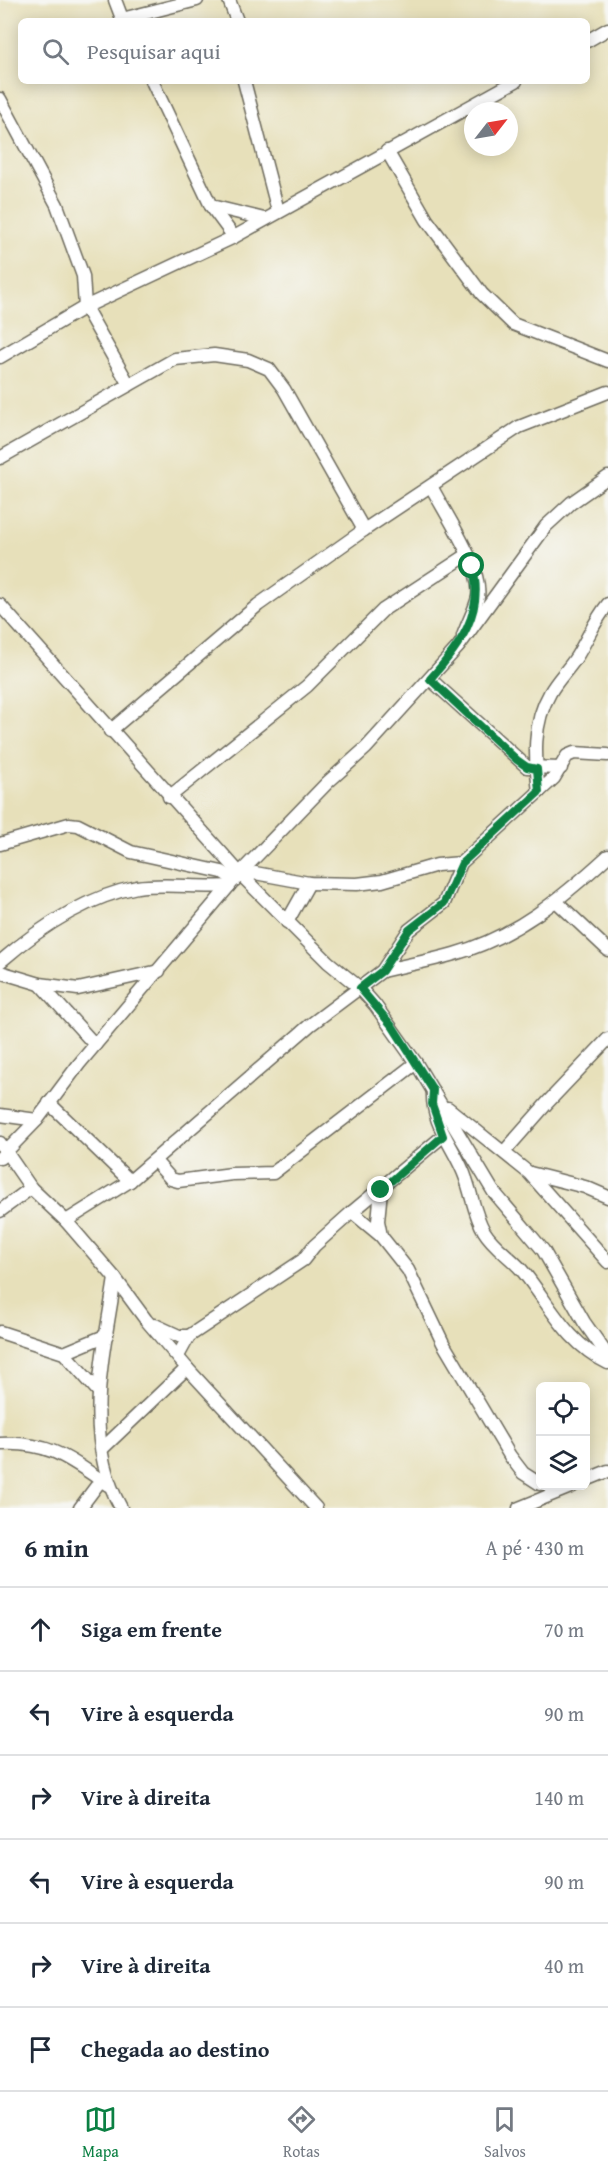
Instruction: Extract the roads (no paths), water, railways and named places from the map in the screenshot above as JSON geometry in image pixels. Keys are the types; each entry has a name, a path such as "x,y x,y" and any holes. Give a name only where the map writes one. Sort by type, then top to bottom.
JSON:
{"street":[{"path":"115,0 122,18"},
{"path":"130,18 198,0"},
{"path":"229,0 236,18"},
{"path":"590,39 608,29"},
{"path":"153,84 211,207 234,237"},
{"path":"245,84 278,211"},
{"path":"0,357 86,308 234,237 510,84"},
{"path":"0,99 57,204 83,276 86,308 129,385"},
{"path":"387,151 426,220 482,294 513,324 608,361"},
{"path":"211,207 264,219"},
{"path":"0,458 175,359 214,355 248,360 269,369 284,389 364,530"},
{"path":"110,730 258,605 364,530 519,427 608,392"},
{"path":"4,1156 37,1120 95,1045 237,879 328,782 366,748 458,647 546,526 572,503 608,477"},
{"path":"431,486 467,555 477,582 478,596 458,647"},
{"path":"169,797 307,686 390,604 467,555"},
{"path":"539,792 536,731 550,692 570,668 597,617 608,604"},
{"path":"0,605 169,797 237,879 360,988 393,1027 493,1191 543,1250 584,1322 608,1356"},
{"path":"430,679 527,767 561,768"},
{"path":"66,1221 130,1181 310,1025 382,971 409,930 444,903 462,863 539,792 561,768 567,756 574,753 608,755"},
{"path":"0,844 69,824 78,825 131,852 222,872 237,879"},
{"path":"382,971 466,949 539,914 557,902 608,856"},
{"path":"0,962 58,918 119,892 152,886 237,879 261,874 309,883 357,884 382,881 437,865 462,863"},
{"path":"286,922 309,883"},
{"path":"557,902 608,950"},
{"path":"0,972 40,984 78,988 159,971"},
{"path":"40,984 95,1045"},
{"path":"504,1152 608,1039"},
{"path":"154,1161 171,1179 178,1181 231,1174 273,1173 416,1063"},
{"path":"433,1090 432,1104 443,1136 466,1178 482,1229 489,1239 525,1274 561,1327 596,1358 608,1363"},
{"path":"440,1102 528,1173 608,1262"},
{"path":"50,1103 130,1181"},
{"path":"0,1115 37,1120"},
{"path":"177,1356 189,1336 293,1268 352,1212 443,1136"},
{"path":"0,1143 4,1156 32,1188 66,1221 187,1368 316,1508"},
{"path":"528,1173 585,1187 608,1197"},
{"path":"0,1211 32,1188"},
{"path":"381,1190 378,1221 381,1236"},
{"path":"352,1212 381,1236 408,1270 443,1343 510,1456 523,1473 536,1481"},
{"path":"105,1483 97,1412 98,1391 115,1278"},
{"path":"146,1320 179,1336 189,1336"},
{"path":"0,1332 64,1353 98,1391"},
{"path":"64,1353 107,1335"},
{"path":"102,1449 187,1368"},
{"path":"0,1444 24,1442 51,1449 105,1483 121,1508"},
{"path":"590,1478 608,1471"},
{"path":"80,1508 105,1483"},
{"path":"519,1508 560,1491"}]}
